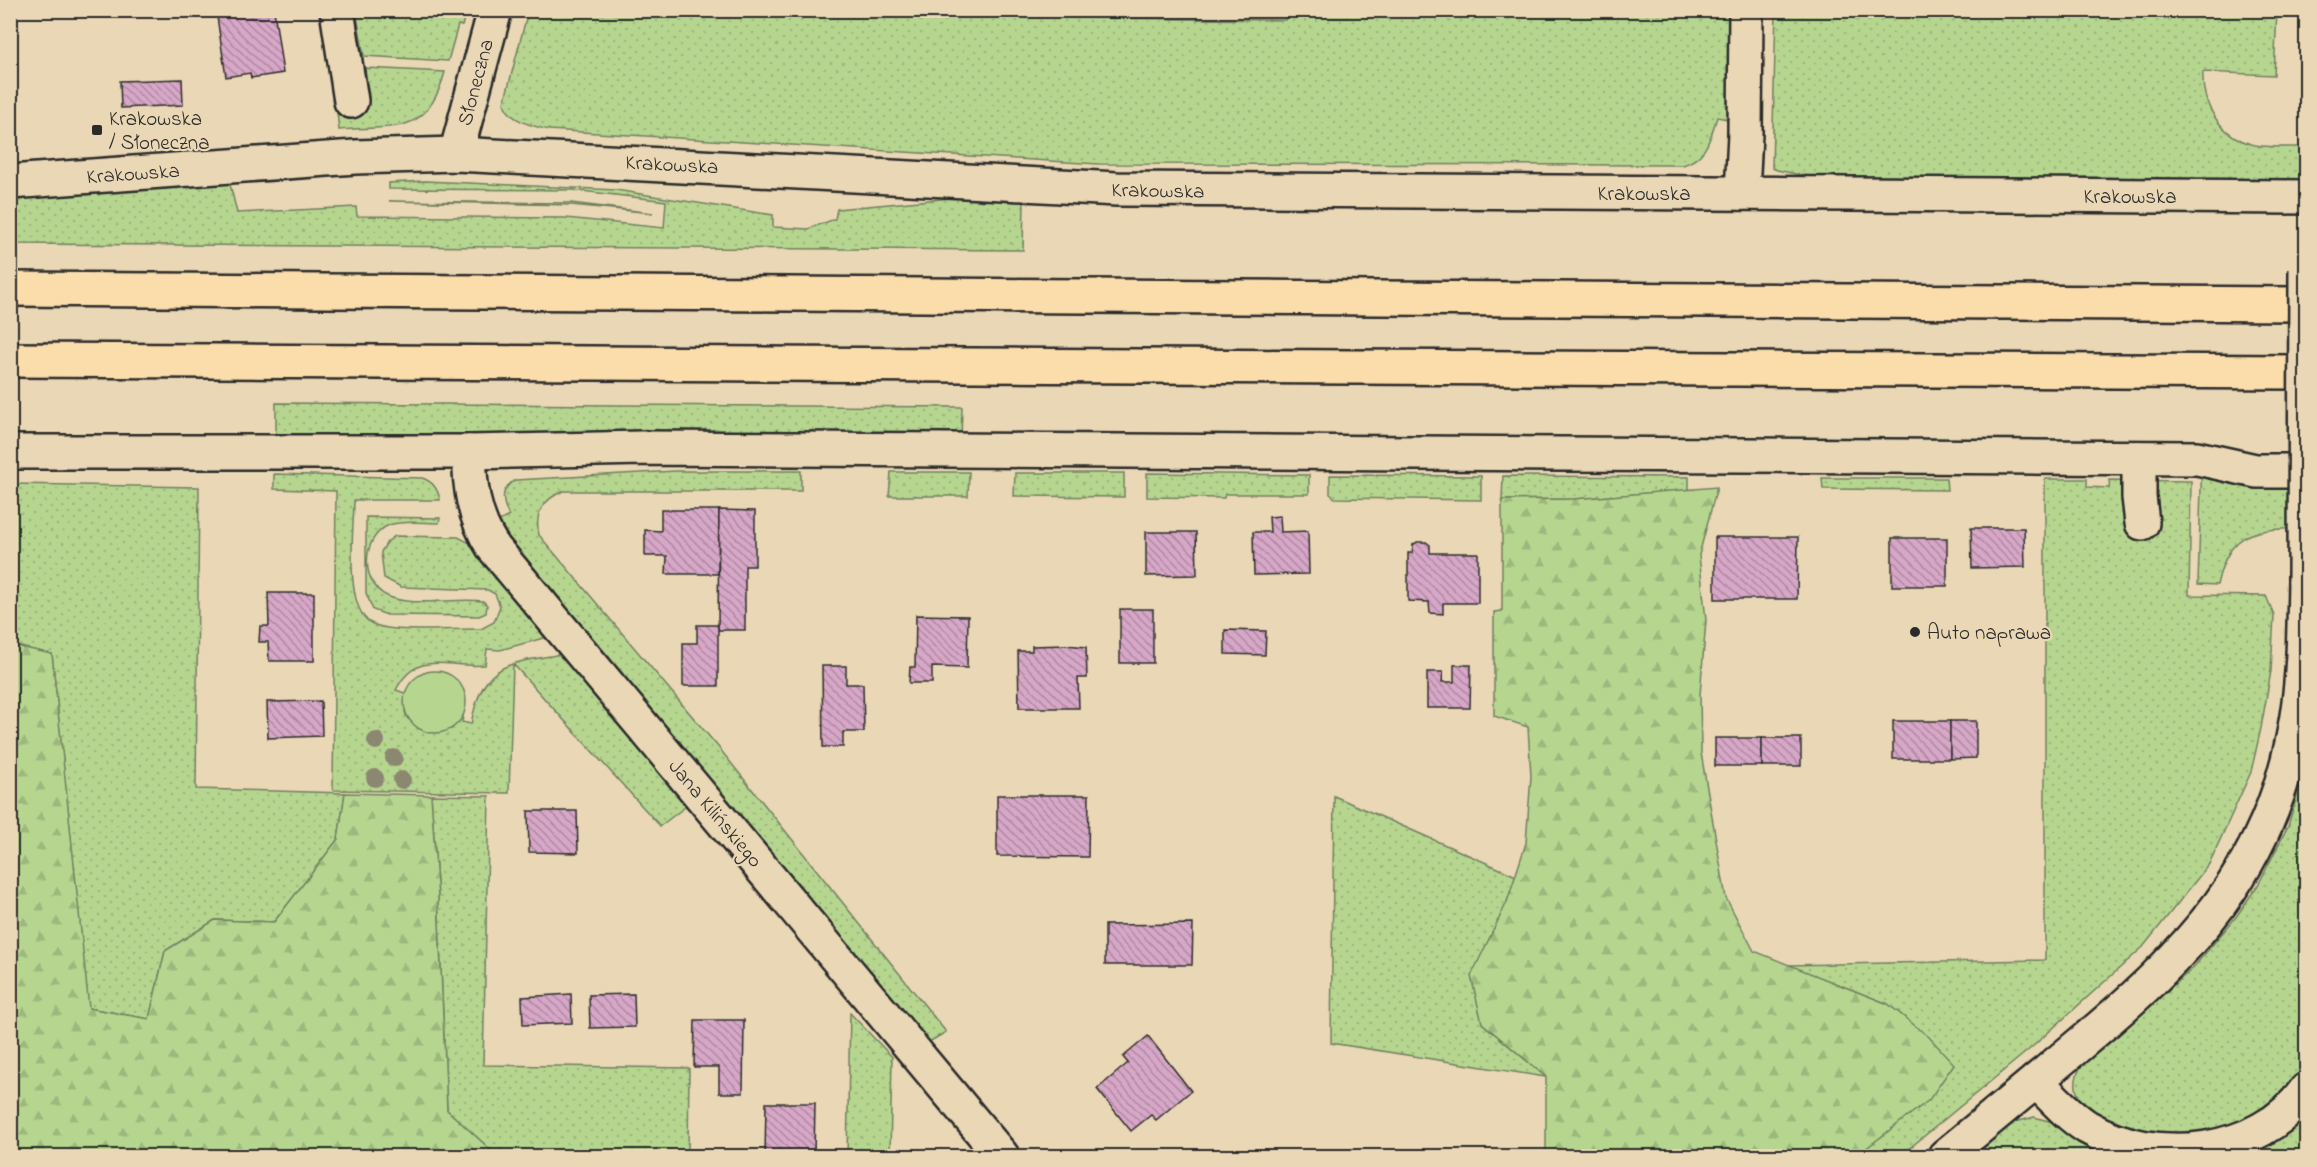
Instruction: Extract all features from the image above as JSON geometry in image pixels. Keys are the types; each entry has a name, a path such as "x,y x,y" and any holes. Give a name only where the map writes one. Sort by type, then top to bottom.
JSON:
{"highway":[{"path":"10,289 2307,304"},
{"path":"10,360 2307,372"}],"street":[{"path":"337,10 351,101"},
{"name":"Słoneczna","path":"456,154 495,10"},
{"path":"1742,193 1746,10"},
{"name":"Krakowska","path":"10,182 355,157 456,154 1117,189 2307,197"},
{"path":"1945,1156 2036,1081 2168,966 2215,913 2252,855 2279,791 2297,716 2302,662 2307,269"},
{"path":"10,452 469,452 642,448 2197,458 2256,471 2307,471"},
{"name":"Jana Kilińskiego","path":"469,452 473,507 478,522 493,547 1002,1156"},
{"path":"2139,458 2142,523"},
{"path":"2036,1081 2073,1117 2107,1137 2147,1150 2174,1151 2214,1148 2258,1133 2296,1105 2307,1090"}],"green space":[{"path":"356,10 466,11 462,26 458,25 448,61 364,56"},
{"path":"1776,10 2277,11 2274,75 2203,72 2203,85 2210,108 2223,127 2232,135 2255,145 2306,147 2306,180 1810,177 1777,170 1772,168"},
{"path":"528,11 1285,20 1285,11 1728,11 1728,119 1717,117 1702,152 1697,158 1683,165 1099,164 549,130 516,118 504,103"},
{"path":"365,68 445,72 438,93 429,108 419,118 393,127 339,130 336,104 369,98"},
{"path":"425,181 616,190 773,215 773,227 808,229 835,219 837,209 962,197 1024,201 1023,250 11,244 11,199 230,184 237,213 356,207 357,216 566,218 664,228 666,201 573,190 389,189 389,183"},
{"path":"389,201 571,203 653,213 571,205"},
{"path":"276,403 962,407 961,440 276,443"},
{"path":"2202,457 2306,458 2306,529 2273,529 2248,536 2238,542 2229,552 2222,566 2217,585 2198,584"},
{"path":"676,471 801,471 801,491 563,491 545,503 542,508 538,520 539,535 719,748 946,1032 929,1042 510,539 499,521 509,516 503,496 507,487 516,480"},
{"path":"891,472 969,472 968,496 889,496"},
{"path":"1015,473 1124,473 1124,497 1014,496"},
{"path":"1147,473 1309,475 1309,494 1225,494 1224,498 1147,497"},
{"path":"274,474 422,478 432,483 438,492 440,500 354,500 352,569 354,588 358,605 365,618 375,625 412,630 481,629 494,622 500,606 495,594 488,590 401,587 384,578 381,552 387,542 395,536 458,537 472,544 547,637 500,650 487,649 485,665 434,663 424,665 404,677 396,690 405,693 405,712 408,719 451,729 464,711 462,722 471,724 476,703 483,688 501,669 513,664 509,793 333,790 336,491 274,489"},
{"path":"1330,475 1481,476 1481,500 1335,498 1330,494"},
{"path":"1503,476 1689,477 1689,490 1574,499 1502,500"},
{"path":"1822,478 1946,478 1947,490 1823,489"},
{"path":"2045,479 2087,479 2087,487 2109,488 2110,480 2191,481 2189,595 2266,596 2274,615 2271,671 2251,772 2209,864 2143,947 2031,1048 1900,1156 1856,1156 1865,1147 1888,1004 1788,965 2045,960"},
{"path":"11,484 199,487 196,789 345,793 338,839 274,922 215,920 165,951 149,1019 88,1008 52,654 11,645"},
{"path":"1717,487 1699,555 1706,620 1700,695 1701,753 1726,898 1754,951 1888,1004 1929,1037 1954,1064 1929,1100 1856,1156 1546,1156 1546,1077 1482,1023 1471,976 1507,902 1526,843 1531,776 1528,727 1494,716 1494,612 1502,611 1502,500 1574,499"},
{"path":"366,517 440,518 439,523 414,522 389,525 373,539 367,560 368,571 378,590 387,596 409,601 483,601 487,605 486,613 479,616 387,615 373,610 366,593"},
{"path":"11,645 52,654 89,1008 149,1019 165,951 215,920 274,922 338,839 345,793 431,795 447,1110 492,1151 492,1156 11,1156"},
{"path":"562,654 689,804 660,826 513,664"},
{"path":"435,671 447,673 457,680 464,690 466,702 464,714 457,724 447,731 435,733 423,731 413,724 406,714 404,702 406,690 413,680 423,673"},
{"path":"2306,767 2306,1064 2297,1078 2272,1103 2240,1122 2207,1134 2174,1137 2154,1134 2112,1122 2093,1112 2081,1100 2076,1084 2081,1066 2192,969 2236,917 2258,885 2288,826"},
{"path":"431,795 489,796 483,1065 689,1068 688,1156 492,1156 492,1151 447,1110"},
{"path":"1334,796 1516,876 1507,902 1482,1023 1546,1077 1331,1043"},
{"path":"850,1013 892,1057 890,1156 847,1156"},
{"path":"2306,1114 2306,1156 2239,1156"},
{"path":"2034,1117 2052,1122 2116,1156 1972,1156 2012,1123"}],"building":[{"path":"216,10 274,10 283,73 251,78 250,73 226,77"},
{"path":"182,79 183,105 121,108 120,81"},
{"path":"661,510 719,510 718,574 666,574 667,556 645,556 645,530 661,531"},
{"path":"719,510 755,511 755,566 745,566 745,630 718,630"},
{"path":"1280,516 1281,532 1308,531 1309,574 1254,575 1253,532 1270,532 1269,517"},
{"path":"1971,528 2024,528 2025,567 1972,568"},
{"path":"1146,532 1196,532 1197,575 1146,576"},
{"path":"1715,537 1798,537 1797,599 1715,599"},
{"path":"1892,538 1947,538 1947,586 1892,586"},
{"path":"1417,542 1426,542 1430,545 1430,553 1478,553 1478,603 1443,603 1443,614 1430,613 1429,602 1408,601 1408,553 1412,553 1413,545"},
{"path":"268,593 314,593 314,661 269,661 268,642 259,642 260,626 269,626"},
{"path":"1120,609 1153,609 1153,663 1120,663"},
{"path":"916,615 968,616 967,668 932,667 932,683 909,683 910,667 915,667"},
{"path":"697,625 718,625 718,686 683,686 683,643 697,643"},
{"path":"1225,630 1266,631 1265,655 1225,654"},
{"path":"1032,646 1086,647 1087,678 1078,678 1079,708 1019,708 1018,651 1032,651"},
{"path":"1454,665 1471,665 1470,708 1427,708 1427,672 1443,672 1442,682 1454,682"},
{"path":"822,666 846,666 846,684 863,684 864,732 843,732 843,747 823,747"},
{"path":"321,701 322,736 268,738 267,702"},
{"path":"1893,721 1950,721 1950,759 1893,759"},
{"path":"1950,721 1976,721 1976,758 1950,759"},
{"path":"1715,738 1762,738 1762,766 1715,766"},
{"path":"1762,738 1801,738 1801,766 1762,766"},
{"path":"997,795 1089,795 1088,857 997,856"},
{"path":"528,811 577,811 578,853 529,852"},
{"path":"1193,924 1192,965 1105,965 1105,925"},
{"path":"571,994 572,1023 523,1025 522,997"},
{"path":"634,994 635,1027 590,1028 589,995"},
{"path":"695,1020 744,1020 743,1093 719,1093 719,1067 694,1067"},
{"path":"1148,1036 1191,1091 1156,1120 1151,1115 1131,1131 1097,1089 1128,1063 1123,1057"},
{"path":"766,1103 815,1103 814,1156 765,1156"}],"place":[{"name":"Krakowska / Słoneczna","path":"97,130"},
{"name":"Auto naprawa","path":"1915,632"}]}
